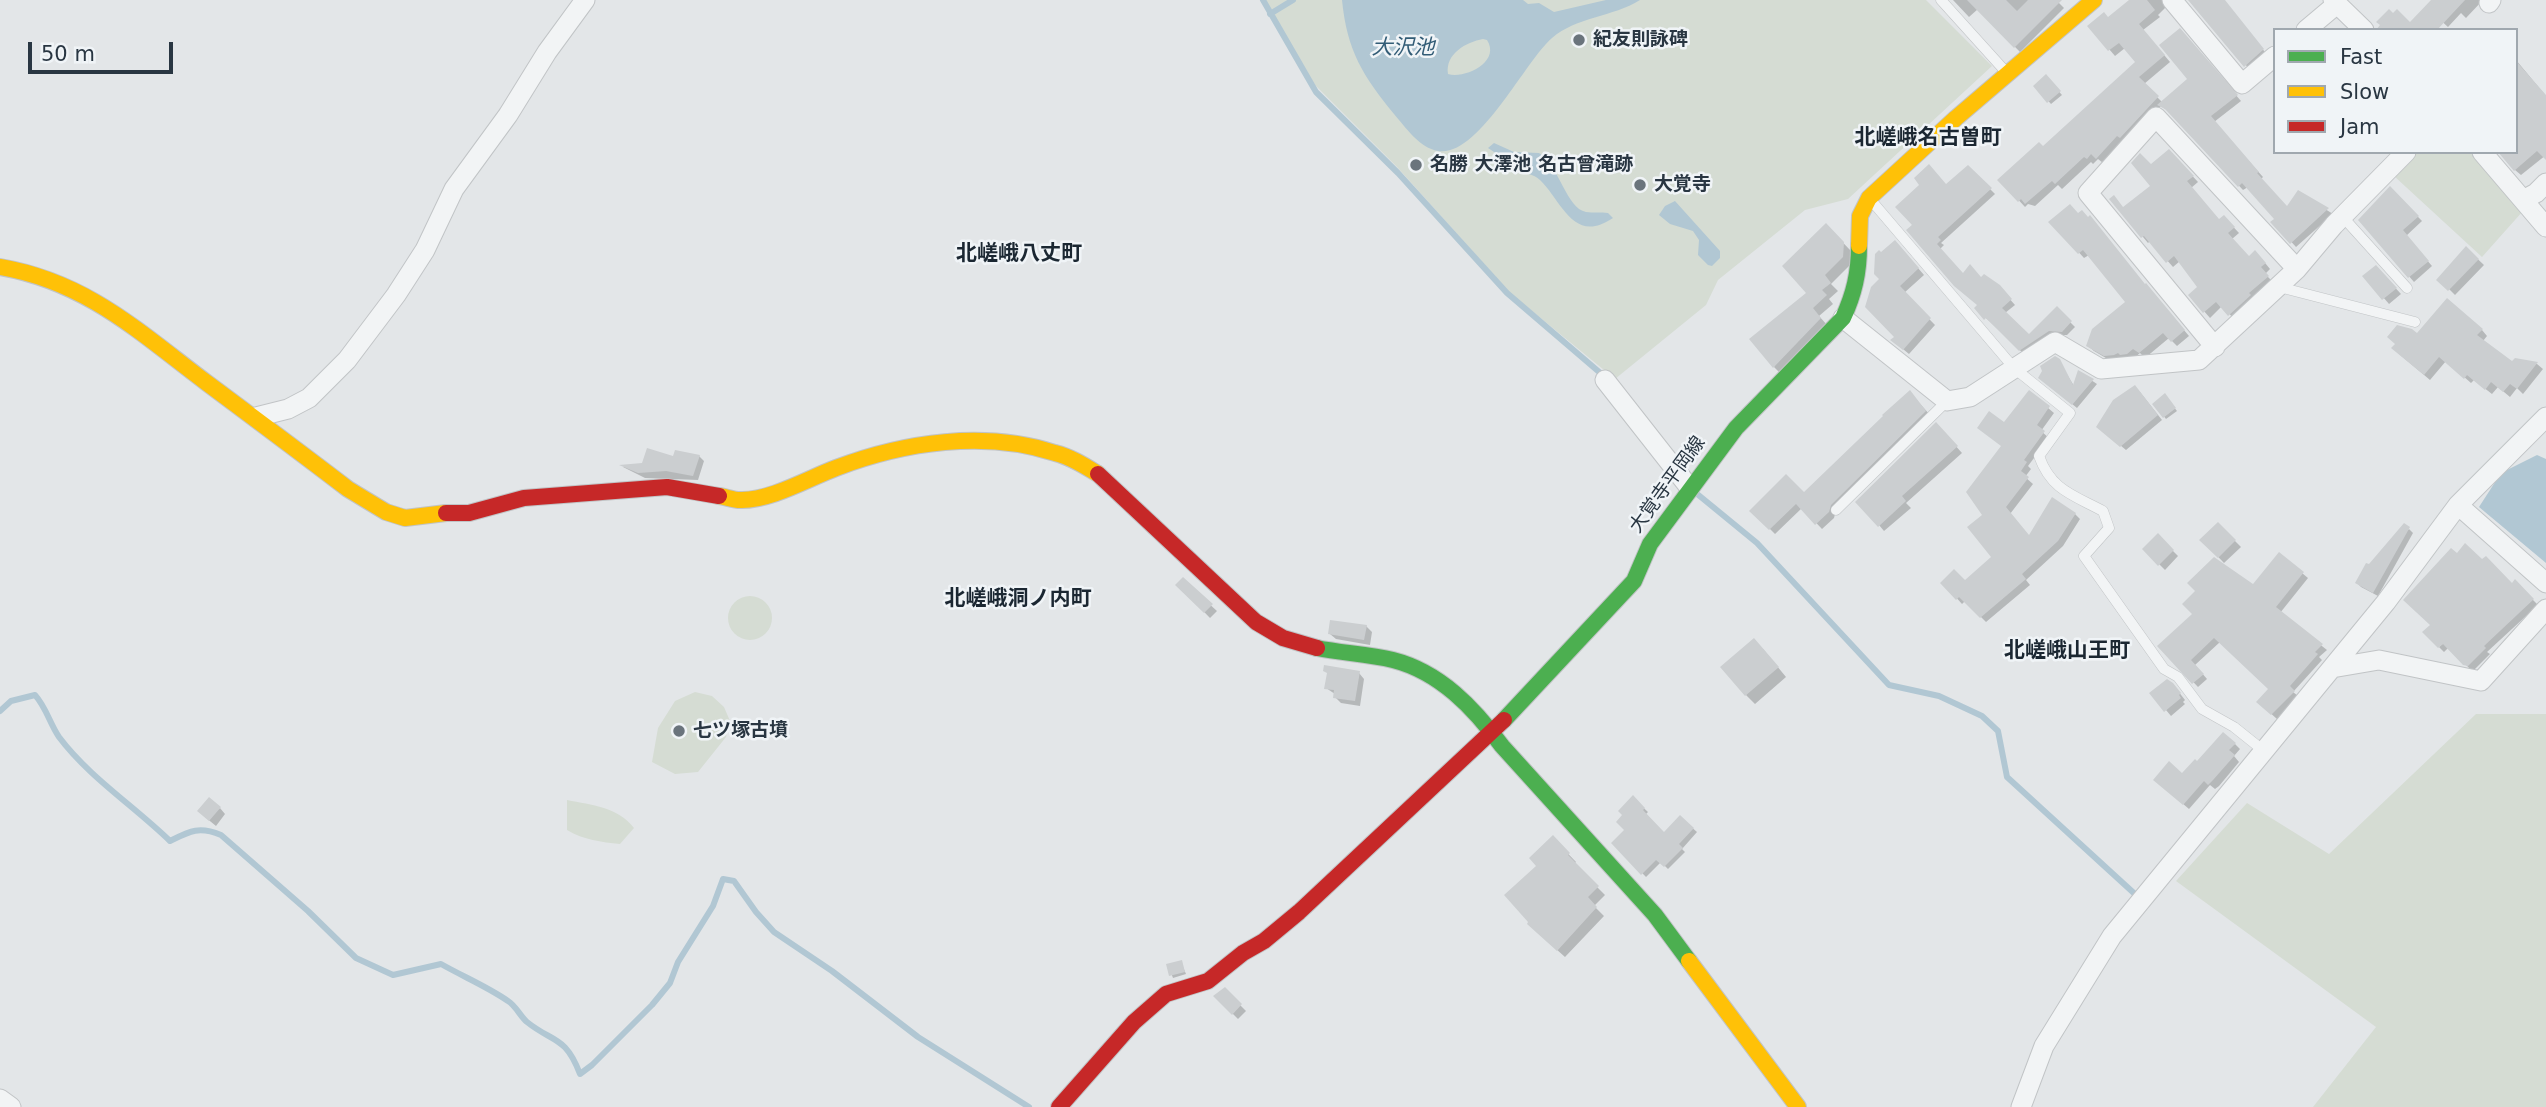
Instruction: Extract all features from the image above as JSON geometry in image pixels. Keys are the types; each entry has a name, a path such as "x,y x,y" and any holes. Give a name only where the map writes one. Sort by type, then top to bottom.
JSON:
{"street":[{"path":"256,417 288,409 309,398 347,360 396,295 425,250 454,189 508,115 547,52 585,0"},
{"name":"大覚寺平岡線","path":"1059,1107 1134,1022 1166,994 1208,981 1243,953 1273,934 1493,732 1634,581 1650,544 1689,487 1735,428 1843,318 1853,295 1859,270 1860,216 1869,198 1886,180 2094,0"},
{"path":"2172,0 2242,84 2273,59"},
{"path":"2308,28 2335,2 2362,28"},
{"path":"2215,347 2088,193 2156,117 2297,269"},
{"path":"1843,318 1947,401 1970,397 2055,342 2101,369 2199,360 2297,269 2342,216 2404,154"},
{"path":"2484,154 2546,227"},
{"path":"2523,200 2546,183"},
{"path":"0,267 17,269 72,288 134,328 256,417 348,489 386,512 405,518 439,513 469,513 524,498 667,487 741,500 763,497 892,449 947,443 990,442 1055,453 1098,474 1187,561 1261,626 1302,645 1396,661 1433,676 1450,689 1480,717 1547,797 1655,915 1798,1107"},
{"path":"1605,380 1689,487"},
{"path":"2021,1107 2044,1046 2112,936 2386,602 2458,505 2546,417"},
{"path":"2458,505 2546,583"},
{"path":"2332,668 2379,660 2481,681 2546,609"},
{"path":"0,1099 11,1107"}],"lane":[{"path":"1941,0 2008,74"},
{"path":"1869,198 2014,368 2070,413 2039,456 2045,473 2057,486 2102,512 2105,518 2109,528 2084,555 2164,669 2178,677 2202,709 2234,726 2264,751"},
{"path":"2342,216 2407,288"},
{"path":"2278,286 2415,322"},
{"path":"1836,510 1947,401"}],"shaded area":[{"name":"大覚寺","path":"1265,0 1926,0 1992,66 1848,199 1805,210 1718,280 1706,305 1615,379 1510,293 1397,167 1315,85"},
{"path":"2415,154 2474,154 2523,211 2482,257 2394,176"},
{"path":"750,596 766,602 772,618 766,634 750,640 734,634 728,618 734,602"},
{"path":"695,692 712,696 724,707 730,721 726,737 698,772 675,774 652,762 658,728 675,701"},
{"path":"2476,714 2546,714 2546,1107 2313,1107 2376,1027 2176,881 2247,803 2329,854"},
{"path":"567,800 612,811 634,828 620,844 580,836 567,830"}],"water":[{"name":"大沢池","path":"1342,0 1523,0 1528,4 1539,3 1554,12 1606,0 1640,0 1583,21 1552,38 1500,106 1469,140 1453,149 1438,151 1425,146 1414,137 1365,75 1352,48","holes":["1487,40 1490,48 1485,62 1463,74 1448,74 1450,61 1458,50 1476,41"]},
{"path":"1494,143 1514,152 1539,153 1546,159 1579,209 1608,213 1613,218 1599,225 1578,223 1540,180 1515,168 1488,148"},
{"path":"1675,201 1720,251 1720,258 1712,266 1698,255 1699,240 1693,231 1670,224 1659,215 1665,206"},
{"path":"2537,455 2546,459 2546,563 2479,507 2501,473"}],"building":[{"path":"1967,0 2006,0 2017,11 2028,0 2062,0 2014,48"},
{"path":"2129,0 2147,0 2155,10 2139,24 2165,55 2139,77 2159,96 2120,138 2117,136 2096,159 2091,154 2087,159 2084,157 2055,184 2052,181 2025,204 2021,199 2018,202 1997,180 2039,142 2043,146 2135,62 2119,43 2108,51 2087,26 2104,12 2108,17"},
{"path":"2188,0 2225,0 2264,49 2244,67"},
{"path":"2431,0 2465,0 2439,28 2378,28 2380,25 2376,22 2389,9 2393,13 2397,9 2410,22"},
{"path":"2180,28 2238,95 2211,116 2259,172 2257,173 2287,206 2298,190 2329,208 2290,244 2270,222 2274,219 2242,183 2238,187 2165,109 2157,105 2187,79 2159,45"},
{"path":"2518,63 2546,95 2546,160 2537,151 2514,171 2500,154 2518,154"},
{"path":"2046,74 2061,91 2047,103 2033,86"},
{"path":"2169,149 2194,176 2187,181 2219,219 2224,215 2235,227 2228,233 2249,256 2255,250 2266,263 2261,267 2269,276 2228,316 2216,302 2203,313 2188,295 2197,287 2174,256 2166,263 2109,199 2114,195 2123,207 2150,186 2131,163 2140,153 2151,164"},
{"path":"1929,164 1946,184 1968,165 1992,188 1938,237 1941,240 1937,244 1963,273 1970,264 1981,277 1984,274 2000,285 2012,299 2002,308 2029,334 2057,306 2072,321 2062,332 2049,331 2019,351 1986,318 1984,320 1974,308 1977,305 1954,286 1906,230 1912,225 1895,207 1919,185 1914,178"},
{"path":"2390,186 2419,216 2403,230 2429,261 2408,278 2358,220"},
{"path":"2070,204 2078,213 2082,210 2088,217 2090,215 2185,330 2171,342 2163,333 2139,353 2133,349 2127,354 2104,356 2086,346 2092,329 2125,302 2083,250 2078,254 2048,222"},
{"path":"1826,223 1844,242 1843,257 1825,275 1831,283 1822,290 1827,295 1813,308 1821,318 1773,368 1749,339 1806,293 1782,266"},
{"path":"1895,240 1919,268 1900,286 1931,318 1903,350 1890,340 1894,337 1865,307 1871,287 1879,279 1874,274 1875,254"},
{"path":"2466,246 2479,259 2448,291 2436,280"},
{"path":"2376,265 2397,288 2382,300 2362,276"},
{"path":"2447,298 2483,329 2477,335 2512,361 2515,358 2538,362 2517,389 2510,384 2503,392 2491,382 2485,390 2467,375 2464,379 2439,357 2424,375 2391,348 2395,344 2387,337 2397,325 2417,333"},
{"path":"2055,356 2060,359 2073,385 2078,370 2094,379 2072,405 2038,378 2042,371 2040,366"},
{"path":"2135,385 2158,415 2120,447 2096,427 2113,400"},
{"path":"1910,390 1926,411 1831,505 1829,512 1815,525 1796,504 1769,530 1749,511 1786,474 1804,492"},
{"path":"2029,390 2050,406 2037,425 2045,431 2024,460 2027,462 2021,471 2029,477 2006,507 2029,535 2052,497 2076,513 2058,541 2022,574 2026,579 1980,618 1959,597 1956,600 1940,583 1954,569 1965,580 1991,557 1967,527 1982,515 1966,492 2001,446 1977,428 1989,411 2004,422"},
{"path":"2165,393 2176,408 2163,418 2152,404"},
{"path":"1936,422 1958,446 1902,496 1906,501 1878,527 1855,502"},
{"path":"647,448 673,456 675,450 700,455 693,476 666,471 638,473 619,465 642,463"},
{"path":"2218,522 2236,540 2218,558 2199,540"},
{"path":"2404,523 2410,527 2373,593 2355,583 2366,563 2369,564"},
{"path":"2158,533 2174,550 2158,566 2142,549"},
{"path":"2465,543 2482,559 2486,556 2512,583 2515,579 2534,599 2484,646 2486,648 2468,666 2463,665 2443,644 2438,648 2422,632 2430,625 2403,600 2451,548 2457,553"},
{"path":"2279,552 2304,572 2276,607 2323,644 2315,652 2318,654 2290,686 2295,691 2271,715 2256,702 2268,689 2214,638 2191,660 2204,674 2192,684 2157,646 2192,614 2182,604 2195,591 2187,583 2214,557 2253,584"},
{"path":"1183,577 1213,604 1204,613 1175,585"},
{"path":"1330,620 1367,625 1364,640 1328,634"},
{"path":"1754,638 1779,667 1745,696 1720,667"},
{"path":"1324,665 1360,671 1355,701 1333,698 1334,690 1324,689 1327,673 1323,671"},
{"path":"2167,679 2181,693 2181,698 2164,712 2149,693"},
{"path":"2223,732 2236,743 2229,750 2235,755 2208,785 2204,781 2183,805 2153,780 2169,761 2182,773 2195,759 2197,761"},
{"path":"1633,795 1664,832 1680,815 1694,828 1679,844 1683,848 1664,867 1656,860 1641,875 1611,843 1624,830 1616,822 1622,815 1618,811"},
{"path":"209,797 221,807 209,821 197,811"},
{"path":"1553,835 1570,853 1568,855 1599,886 1588,897 1597,907 1557,951 1527,924 1504,895 1536,866 1529,858"},
{"path":"1182,960 1185,972 1169,976 1166,964"},
{"path":"1225,987 1242,1004 1232,1015 1213,996"}],"waterway":[{"path":"1263,0 1316,92 1398,173 1507,293 1605,377"},
{"path":"1270,14 1293,0"},
{"path":"1696,493 1757,543 1889,685 1939,696 1982,716 1998,731 2007,777 2136,895"},
{"path":"0,711 11,701 35,695 59,737 71,752 170,841 195,831 221,835 308,911 356,958 393,975 441,964 511,1003 527,1022 558,1041 569,1052 580,1074 652,1005 670,983 678,962 713,906 723,879 734,881 774,932 832,971 918,1037 1029,1107"}],"traffic: fast":[{"path":"1504,720 1634,581 1650,544 1736,428 1843,318 1855,283 1859,246"},
{"path":"1317,648 1393,660 1426,673 1455,693 1655,915 1689,961"}],"traffic: slow":[{"path":"1859,246 1860,216 1869,198 1956,118 2094,0"},
{"path":"0,267 59,284 111,312 348,489 386,512 405,518 446,513"},
{"path":"719,496 740,500 764,497 862,459 889,451 945,442 1001,442 1028,446 1067,457 1098,474"},
{"path":"1689,961 1798,1107"}],"traffic: jam":[{"path":"1098,474 1256,622 1283,638 1317,648"},
{"path":"446,513 469,513 524,498 667,487 719,496"},
{"path":"1059,1107 1134,1022 1166,994 1208,981 1243,953 1264,941 1299,912 1504,720"}],"place":[{"name":"紀友則詠碑","path":"1579,40"},
{"name":"名勝 大澤池 名古曾滝跡","path":"1416,165"},
{"name":"大覚寺","path":"1640,185"},
{"name":"七ツ塚古墳","path":"679,731"}],"district":[{"name":"北嵯峨名古曽町","path":"1928,139"},
{"name":"北嵯峨八丈町","path":"1019,255"},
{"name":"北嵯峨洞ノ内町","path":"1018,600"},
{"name":"北嵯峨山王町","path":"2067,652"}]}
